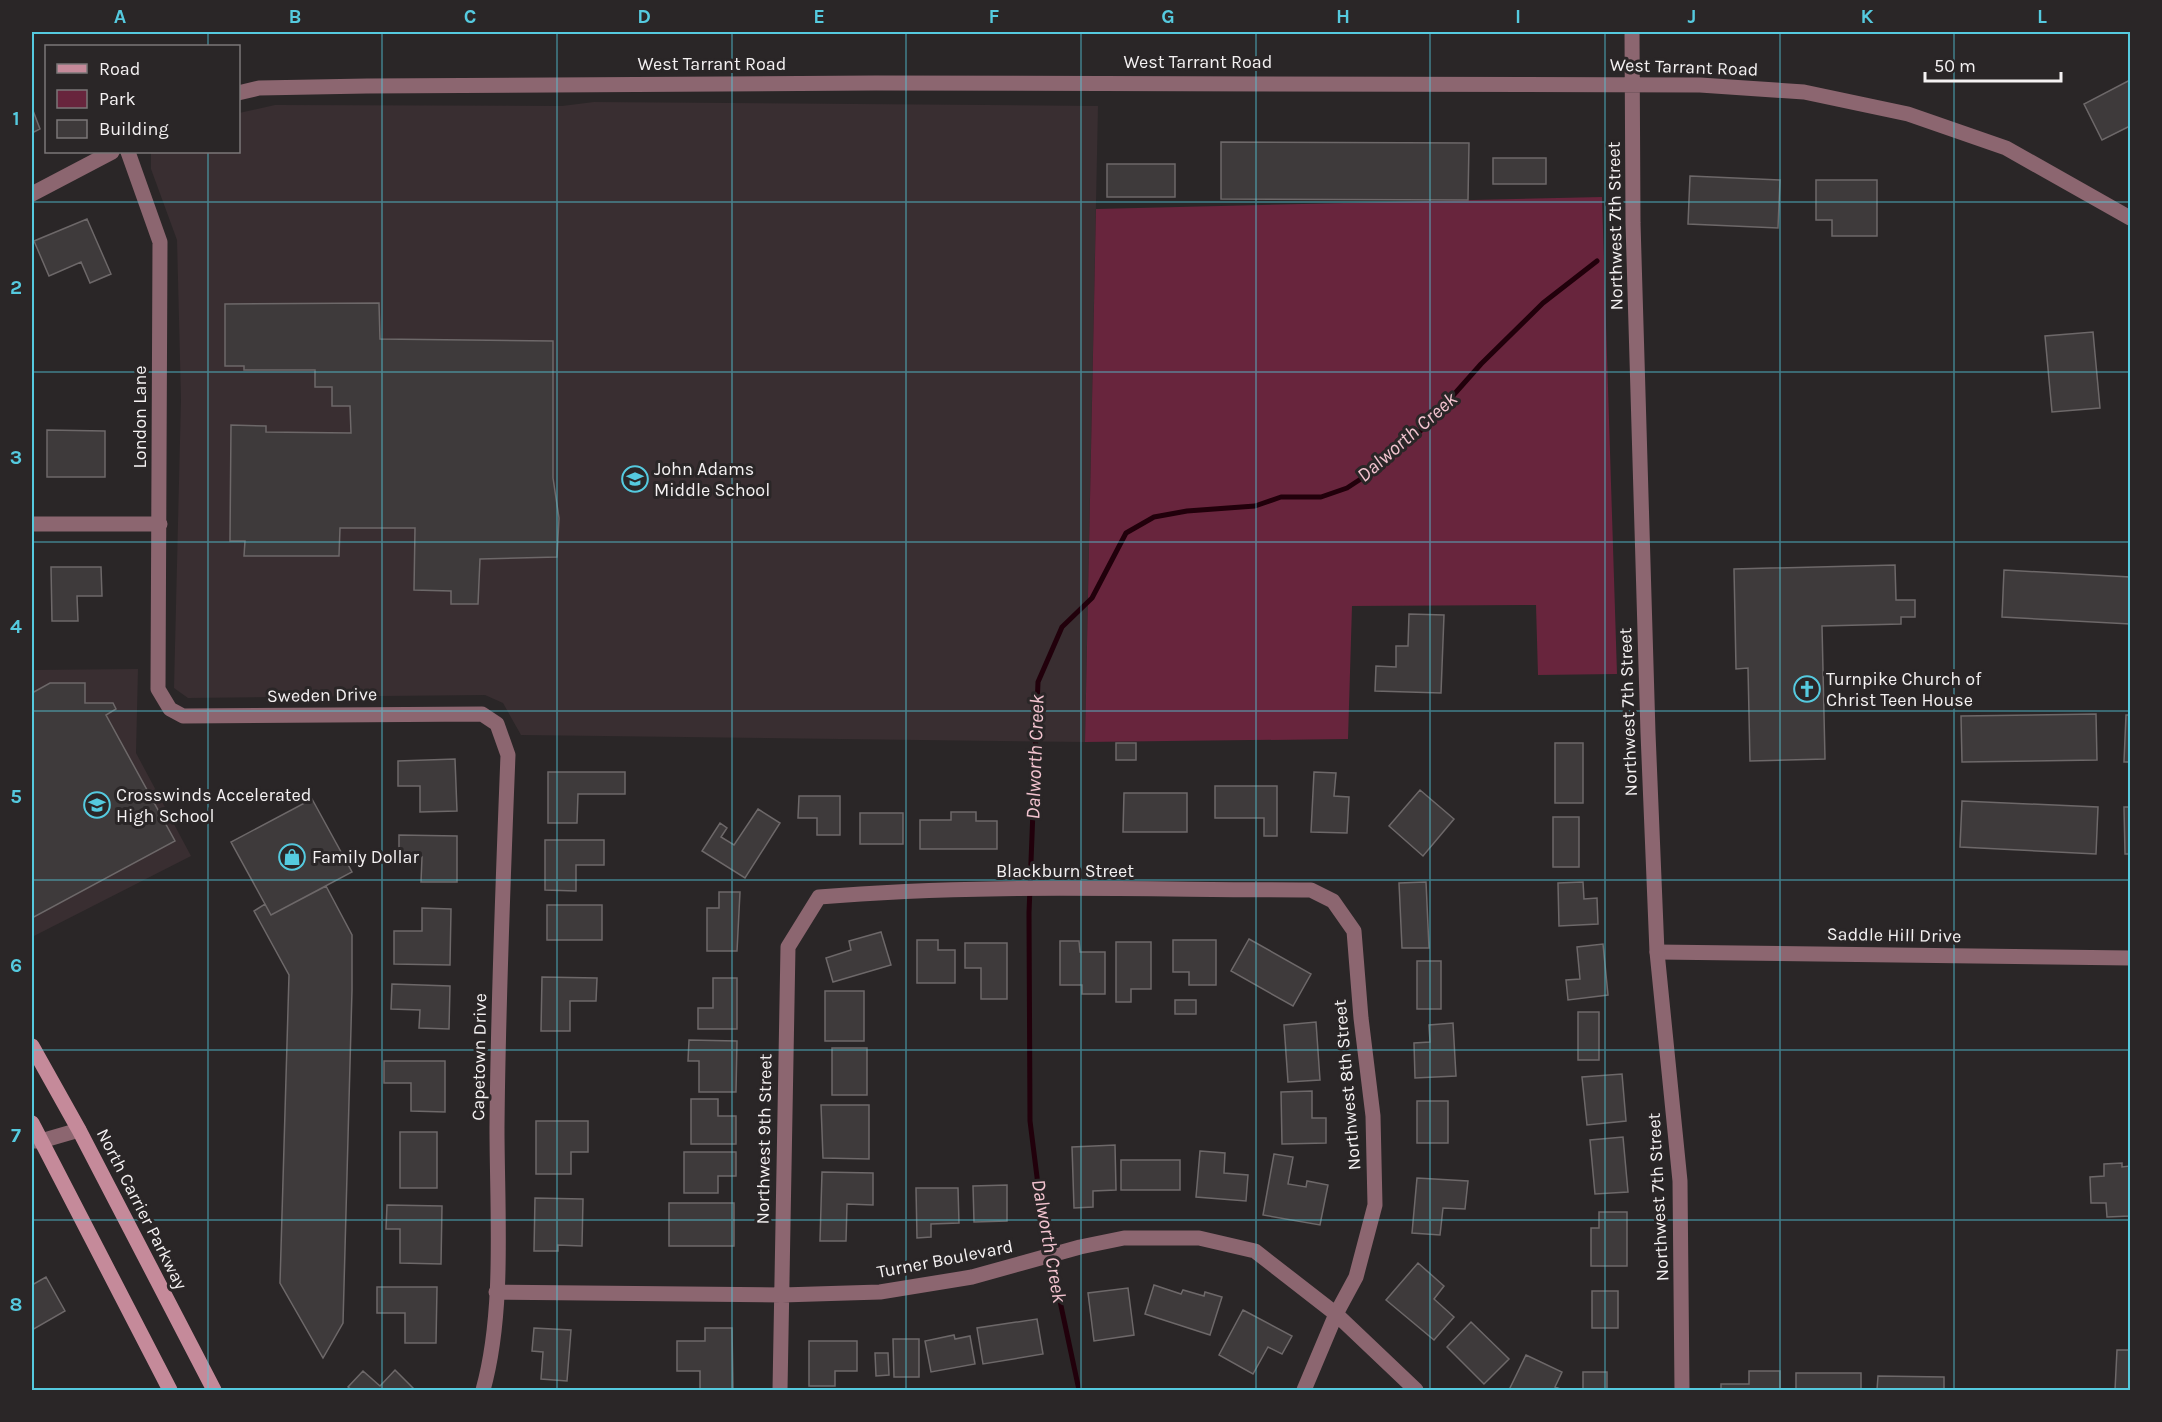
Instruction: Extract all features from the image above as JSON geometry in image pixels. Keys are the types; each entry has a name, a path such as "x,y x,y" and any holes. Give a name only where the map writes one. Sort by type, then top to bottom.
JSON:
{"main road":[{"name":"North Carrier Parkway","path":"32,1046 79,1130 214,1390"},
{"path":"32,1123 36,1141 170,1390"}],"street":[{"name":"Northwest 7th Street","path":"1632,32 1634,223 1646,687 1657,952 1680,1181 1682,1390"},
{"name":"West Tarrant Road","path":"240,93 259,88 1058,81 1632,84 1804,92 1908,114 2006,148 2130,218"},
{"path":"32,194 110,153"},
{"name":"London Lane","path":"128,153 160,242 158,688"},
{"path":"32,524 160,524"},
{"name":"Sweden Drive","path":"158,688 170,709 183,716 482,714 497,724"},
{"name":"Capetown Drive","path":"483,1390 492,1359 496,1292 499,987 508,755 497,724"},
{"name":"Blackburn Street","path":"819,897 869,892 999,890 1311,890"},
{"name":"Northwest 8th Street","path":"1304,1390 1336,1314 1356,1277 1376,1205 1373,1116 1361,1018 1354,931 1333,901 1311,890"},
{"name":"Northwest 9th Street","path":"780,1390 788,947 819,897"},
{"name":"Saddle Hill Drive","path":"1657,952 2130,958"},
{"path":"36,1141 79,1130"},
{"name":"Turner Boulevard","path":"496,1292 782,1295 880,1292 972,1277 1028,1264 1080,1247 1124,1238 1199,1238 1255,1251 1336,1314 1416,1390"}],"shaded area":[{"name":"John Adams Middle School","path":"594,102 1098,106 1085,742 521,735 503,703 485,695 188,698 174,688 181,399 177,240 151,169 151,153 240,153 240,113 275,105 562,106"},
{"name":"Crosswinds Accelerated High School","path":"138,669 136,753 191,856 32,937 32,670"}],"green space":[{"path":"1602,197 1617,674 1538,675 1536,605 1352,606 1348,739 1085,742 1096,209"}],"building":[{"path":"2130,80 2130,126 2102,140 2084,104"},
{"path":"32,108 40,129 32,133"},
{"path":"1221,142 1469,143 1468,200 1221,199"},
{"path":"1493,158 1546,158 1546,184 1493,184"},
{"path":"1107,164 1175,164 1175,197 1107,197"},
{"path":"1690,176 1780,180 1778,228 1688,224"},
{"path":"1816,180 1877,180 1877,236 1832,236 1832,220 1816,220"},
{"path":"87,219 111,274 90,283 81,262 49,276 34,241"},
{"path":"379,303 380,339 553,341 553,478 559,518 557,557 480,559 478,604 451,604 451,591 414,590 415,528 340,528 339,556 244,556 245,541 230,541 231,425 266,426 266,432 351,433 350,406 332,406 332,387 315,387 315,370 244,370 244,366 225,366 225,304"},
{"path":"2093,332 2100,408 2052,412 2045,336"},
{"path":"47,430 105,431 105,477 47,477"},
{"path":"1895,565 1896,600 1915,600 1915,617 1901,617 1901,624 1822,626 1825,759 1750,761 1748,668 1736,669 1734,569"},
{"path":"51,567 101,567 102,596 77,596 78,621 52,621"},
{"path":"2004,570 2130,577 2130,624 2002,617"},
{"path":"1409,614 1444,615 1441,693 1375,691 1376,666 1396,667 1396,646 1408,646"},
{"name":"Crosswinds Accelerated High School","path":"50,683 85,683 85,703 113,703 116,709 106,715 175,841 32,918 32,693"},
{"path":"2096,714 2097,760 1962,762 1961,716"},
{"path":"2126,715 2130,715 2130,762 2124,762"},
{"path":"1116,743 1136,743 1136,760 1116,760"},
{"path":"1555,743 1583,743 1583,803 1555,803"},
{"path":"455,759 457,811 420,812 420,786 398,786 398,761"},
{"path":"548,772 625,772 625,794 578,794 577,823 548,823"},
{"path":"1314,772 1336,773 1334,796 1349,797 1347,833 1311,832"},
{"path":"1215,786 1277,786 1277,836 1264,836 1264,818 1215,818"},
{"path":"1420,790 1454,819 1423,856 1389,826"},
{"path":"1124,793 1187,793 1187,832 1123,832"},
{"path":"799,796 840,796 840,835 817,835 817,818 798,818"},
{"name":"Family Dollar","path":"312,799 352,872 271,915 231,842"},
{"path":"1962,801 2098,807 2096,854 1960,847"},
{"path":"2124,807 2130,807 2130,854 2125,854"},
{"path":"758,809 780,823 745,878 702,851 720,823 727,828 721,837 734,845"},
{"path":"951,812 976,812 976,821 997,821 997,849 920,849 920,820 951,820"},
{"path":"860,813 903,813 903,844 860,844"},
{"path":"1553,817 1579,817 1579,867 1553,867"},
{"path":"399,835 457,836 457,882 421,882 422,857 399,856"},
{"path":"545,840 604,840 604,865 576,865 576,891 545,890"},
{"path":"1426,882 1429,948 1402,948 1399,883"},
{"path":"1583,882 1584,899 1597,898 1598,924 1559,926 1558,883"},
{"path":"326,886 352,935 352,990 343,1323 323,1358 280,1283 289,975 254,911 265,904 271,915"},
{"path":"719,892 740,892 737,951 707,951 707,908 719,908"},
{"path":"547,905 602,905 602,940 547,940"},
{"path":"422,908 451,909 450,965 394,964 394,931 422,931"},
{"path":"881,932 891,965 833,982 826,958 851,950 849,941"},
{"path":"1249,939 1311,974 1293,1006 1231,971"},
{"path":"917,940 938,940 938,950 955,950 955,983 917,983"},
{"path":"1173,940 1216,940 1216,985 1189,985 1189,972 1173,972"},
{"path":"1060,941 1079,941 1080,952 1105,952 1105,994 1082,994 1082,985 1060,985"},
{"path":"1116,942 1151,942 1151,989 1131,989 1131,1002 1116,1002"},
{"path":"965,943 1007,943 1007,999 981,999 981,968 965,968"},
{"path":"1603,944 1608,995 1568,1000 1566,980 1580,979 1577,947"},
{"path":"1417,961 1441,961 1441,1009 1417,1009"},
{"path":"542,977 597,978 596,1001 570,1001 570,1031 541,1031"},
{"path":"713,978 737,978 737,1029 698,1029 698,1008 713,1008"},
{"path":"392,984 450,986 449,1029 419,1028 420,1010 391,1009"},
{"path":"825,991 864,991 864,1041 825,1041"},
{"path":"1175,1000 1196,1000 1196,1014 1175,1014"},
{"path":"1578,1012 1599,1012 1599,1060 1578,1060"},
{"path":"1316,1022 1320,1080 1288,1082 1284,1025"},
{"path":"1453,1023 1456,1076 1415,1078 1414,1043 1430,1042 1429,1025"},
{"path":"689,1040 737,1041 736,1092 699,1092 699,1061 688,1061"},
{"path":"832,1048 867,1048 867,1095 832,1095"},
{"path":"384,1061 445,1061 445,1112 411,1111 411,1083 384,1083"},
{"path":"1622,1074 1626,1121 1587,1125 1582,1077"},
{"path":"1312,1091 1312,1118 1326,1118 1326,1143 1282,1144 1281,1092"},
{"path":"691,1099 718,1099 718,1116 736,1116 736,1144 691,1144"},
{"path":"1417,1101 1448,1101 1448,1143 1417,1143"},
{"path":"821,1105 869,1105 869,1159 823,1158"},
{"path":"536,1121 588,1121 588,1152 571,1152 571,1174 536,1174"},
{"path":"400,1132 437,1132 437,1188 400,1188"},
{"path":"1623,1137 1628,1192 1595,1194 1590,1140"},
{"path":"1115,1145 1116,1190 1093,1191 1093,1207 1074,1208 1072,1147"},
{"path":"1200,1151 1225,1153 1224,1173 1248,1175 1246,1201 1196,1197"},
{"path":"684,1152 736,1152 736,1176 718,1176 718,1193 684,1193"},
{"path":"1274,1154 1293,1157 1288,1184 1306,1187 1307,1181 1328,1185 1320,1225 1263,1215"},
{"path":"1121,1160 1180,1160 1180,1190 1121,1190"},
{"path":"2122,1163 2122,1167 2130,1166 2130,1216 2107,1217 2106,1203 2091,1203 2090,1177 2104,1176 2104,1164"},
{"path":"822,1172 873,1173 873,1205 847,1204 846,1241 820,1241"},
{"path":"1417,1178 1468,1181 1465,1209 1443,1208 1440,1235 1412,1233"},
{"path":"1007,1185 1007,1221 974,1222 973,1186"},
{"path":"916,1188 958,1188 959,1223 931,1224 931,1237 917,1238"},
{"path":"535,1198 583,1199 582,1246 558,1245 558,1251 534,1251"},
{"path":"669,1203 734,1203 734,1246 669,1246"},
{"path":"387,1205 442,1206 441,1264 400,1263 400,1229 386,1229"},
{"path":"1599,1212 1627,1212 1627,1266 1591,1266 1591,1228 1599,1228"},
{"path":"1418,1263 1444,1286 1434,1299 1454,1317 1434,1340 1386,1300"},
{"path":"46,1277 65,1311 32,1330 32,1285"},
{"path":"1154,1285 1181,1294 1183,1290 1204,1296 1205,1292 1222,1297 1210,1335 1145,1314"},
{"path":"377,1287 437,1287 436,1343 405,1343 405,1313 377,1313"},
{"path":"1128,1288 1134,1335 1094,1341 1088,1293"},
{"path":"1592,1291 1618,1291 1618,1328 1592,1328"},
{"path":"1243,1310 1292,1336 1282,1354 1268,1347 1253,1374 1219,1355"},
{"path":"1037,1319 1043,1354 983,1364 977,1328"},
{"path":"1471,1322 1509,1359 1484,1384 1447,1347"},
{"path":"534,1328 571,1330 567,1381 541,1379 543,1352 532,1351"},
{"path":"705,1328 732,1328 733,1390 700,1390 700,1371 677,1371 677,1341 705,1341"},
{"path":"954,1335 955,1339 970,1336 975,1364 931,1372 925,1341"},
{"path":"893,1339 919,1339 919,1377 894,1377"},
{"path":"809,1341 857,1341 857,1371 835,1371 835,1386 809,1386"},
{"path":"2117,1350 2130,1350 2130,1390 2115,1390"},
{"path":"875,1353 888,1353 889,1375 876,1376"},
{"path":"1526,1355 1562,1372 1555,1387 1563,1390 1509,1390"},
{"path":"395,1370 415,1390 352,1390 348,1387 363,1371 380,1386"},
{"path":"1749,1371 1780,1371 1780,1390 1721,1390 1721,1384 1749,1384"},
{"path":"1583,1372 1607,1372 1607,1390 1583,1390"},
{"path":"1796,1373 1861,1373 1861,1390 1796,1390"},
{"path":"1878,1376 1944,1377 1944,1390 1877,1390"}],"waterway":[{"name":"Dalworth Creek","path":"1079,1390 1042,1217 1030,1121 1029,913 1038,682 1062,627 1092,598 1126,533 1154,517 1187,511 1255,506 1281,497 1321,497 1347,488 1376,469 1426,426 1481,364 1543,303 1597,261"}],"place":[{"name":"John Adams Middle School","path":"635,479"},
{"name":"Turnpike Church of Christ Teen House","path":"1807,689"},
{"name":"Crosswinds Accelerated High School","path":"97,805"},
{"name":"Family Dollar","path":"292,857"}]}
